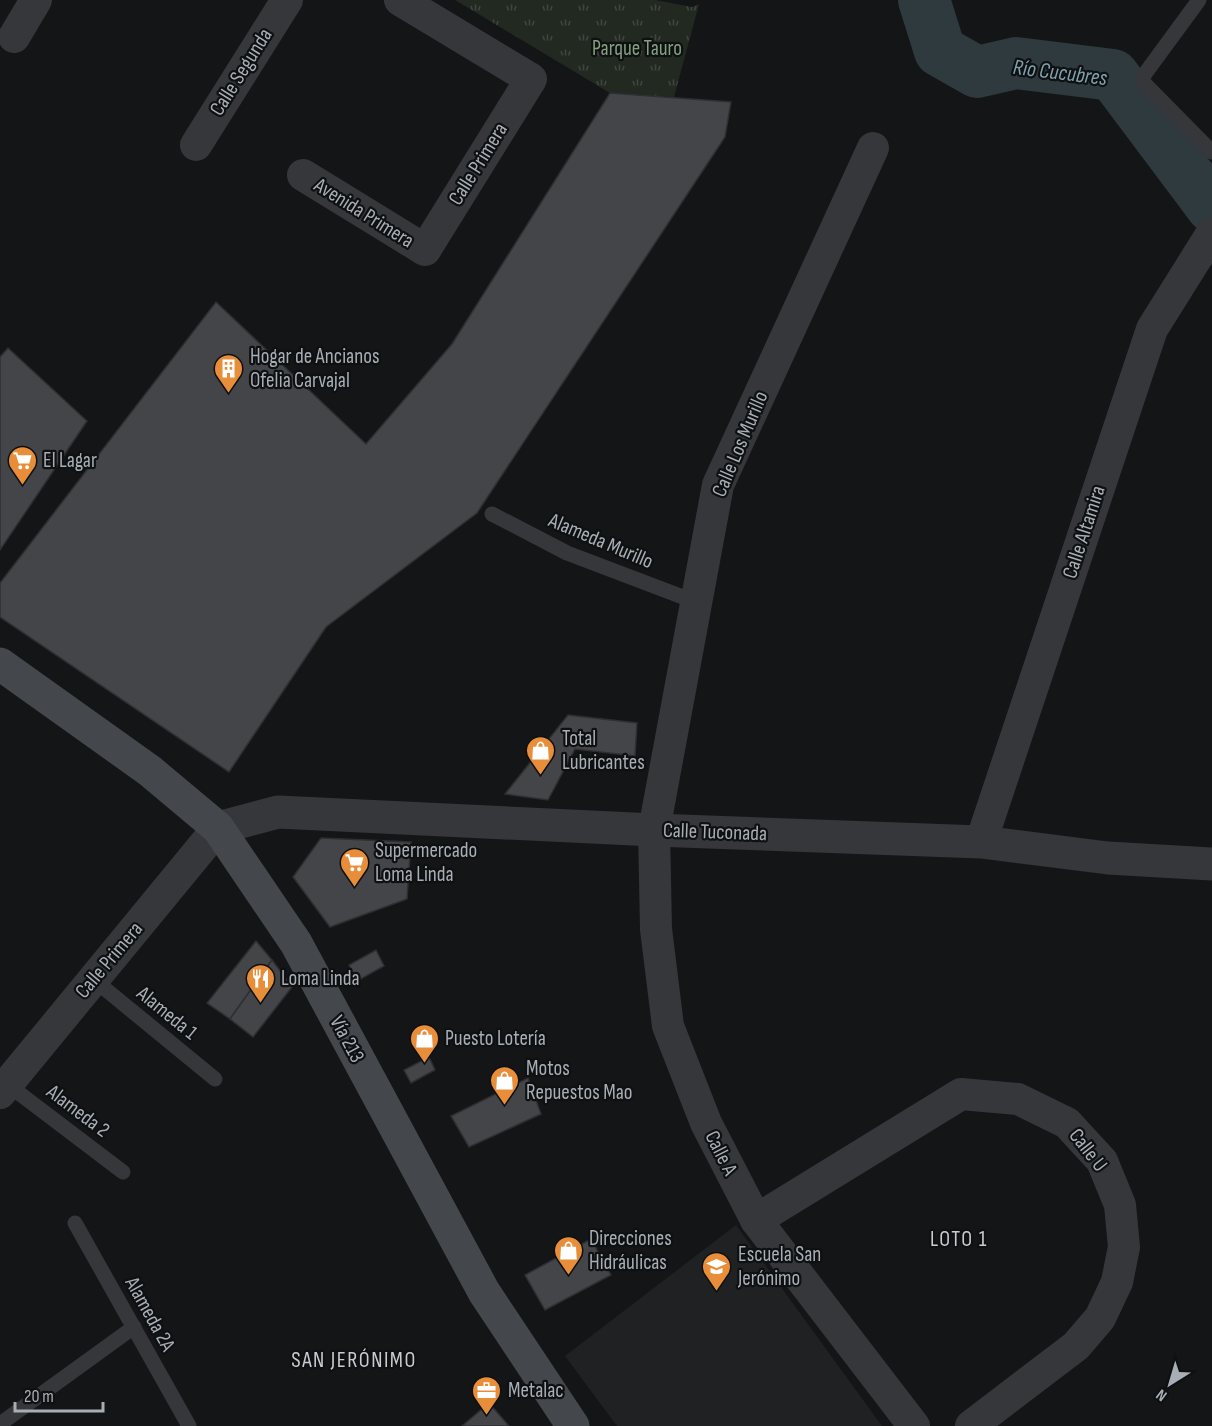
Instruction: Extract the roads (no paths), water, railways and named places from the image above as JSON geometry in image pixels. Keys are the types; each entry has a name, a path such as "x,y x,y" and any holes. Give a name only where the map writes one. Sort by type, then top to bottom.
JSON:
{"main road":[{"name":"Vía 213","path":"0,664 150,771 218,828 296,944 484,1292 573,1426"}],"street":[{"path":"14,38 36,0"},
{"name":"Calle Segunda","path":"196,144 287,0"},
{"name":"Calle Primera","path":"400,0 531,79 425,250"},
{"name":"Calle Los Murillo","path":"654,830 718,485 873,148"},
{"name":"Avenida Primera","path":"303,175 425,250"},
{"name":"Calle Altamira","path":"981,842 1152,329 1212,233"},
{"name":"Calle Tuconada","path":"218,828 278,812 654,830 981,842 1108,858 1212,864"},
{"name":"Calle Primera","path":"4,1088 218,828"},
{"name":"Calle A","path":"654,830 656,929 668,1026 705,1123 756,1220 914,1426"},
{"name":"Calle U","path":"756,1220 961,1094 1018,1098 1067,1123 1102,1161 1120,1205 1124,1247 1117,1282 1100,1318 1076,1346 971,1426"}],"lane":[{"path":"1199,0 1143,75 1143,82 1212,152"},
{"name":"Alameda Murillo","path":"492,514 567,553 696,602"},
{"name":"Alameda 1","path":"93,979 215,1079"},
{"name":"Alameda 2","path":"4,1088 123,1172"},
{"name":"Alameda 2A","path":"75,1223 189,1426"},
{"path":"0,1424 134,1327"}],"waterway":[{"name":"Río Cucubres","path":"924,0 940,51 977,72 1016,63 1113,75 1212,207"}],"place":[{"name":"Hogar de Ancianos Ofelia Carvajal","path":"229,394"},
{"name":"El Lagar","path":"22,486"},
{"name":"Total Lubricantes","path":"541,776"},
{"name":"Supermercado Loma Linda","path":"354,888"},
{"name":"Loma Linda","path":"260,1004"},
{"name":"Puesto Lotería","path":"424,1064"},
{"name":"Motos Repuestos Mao","path":"505,1106"},
{"name":"Direcciones Hidráulicas","path":"568,1276"},
{"name":"Escuela San Jerónimo","path":"717,1292"},
{"name":"Metalac","path":"487,1416"}],"district":[{"name":"LOTO 1","path":"959,1239"},
{"name":"SAN JERÓNIMO","path":"354,1360"}],"park label":[{"name":"Parque Tauro","path":"637,48"}]}
